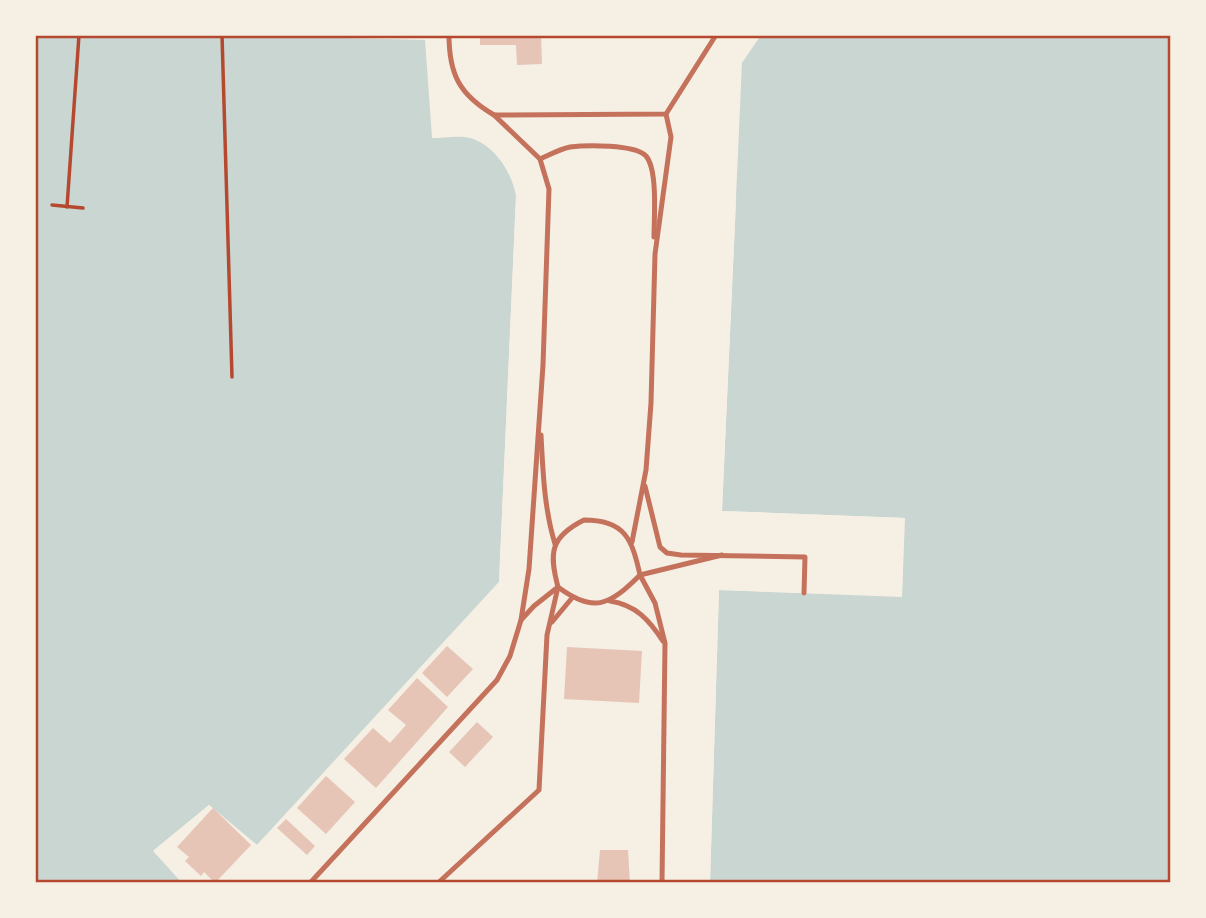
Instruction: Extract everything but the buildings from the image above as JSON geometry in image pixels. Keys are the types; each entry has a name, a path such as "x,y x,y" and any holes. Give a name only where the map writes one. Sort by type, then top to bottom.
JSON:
{"lane":[{"path":"655,254 671,137 666,114 716,35"},
{"path":"310,883 497,680 510,656 521,620 529,569 549,189 540,159 494,116 477,106 460,88 453,70 448,36"},
{"path":"494,116 666,114"},
{"path":"540,159 569,148 614,147 636,150 645,155 652,171 655,254 651,403 645,483 632,542 640,575 655,603 665,643 662,883"},
{"path":"539,414 545,501 555,544"},
{"path":"645,483 660,547 667,553 805,557 804,593"},
{"path":"438,883 539,790 547,635 558,587 551,561 555,544 567,529 584,520 603,520 620,528 632,542"},
{"path":"558,587 572,598 597,604 610,601 621,594 640,575 722,555"},
{"path":"521,620 558,587"},
{"path":"547,635 554,617 572,598"},
{"path":"610,601 625,603 642,614 665,643"}],"path":[{"path":"67,207 79,35"},
{"path":"222,35 232,377"},
{"path":"52,205 83,208"}],"shaded area":[{"path":"35,35 227,35 425,40 432,138 466,137 487,147 506,169 516,196 499,582 257,845 209,805 154,850 182,883 35,883"},
{"path":"761,35 1171,35 1171,883 710,883 719,590 902,596 904,518 722,511 742,63"}],"pier":[{"path":"516,196 519,196 502,583 259,848 255,848 209,809 158,851 186,883 182,883 153,851 209,805 257,845 499,582"},
{"path":"732,202 736,202 722,511 905,518 902,597 719,590 710,883 706,883 716,588 899,593 901,522 719,513"}]}
